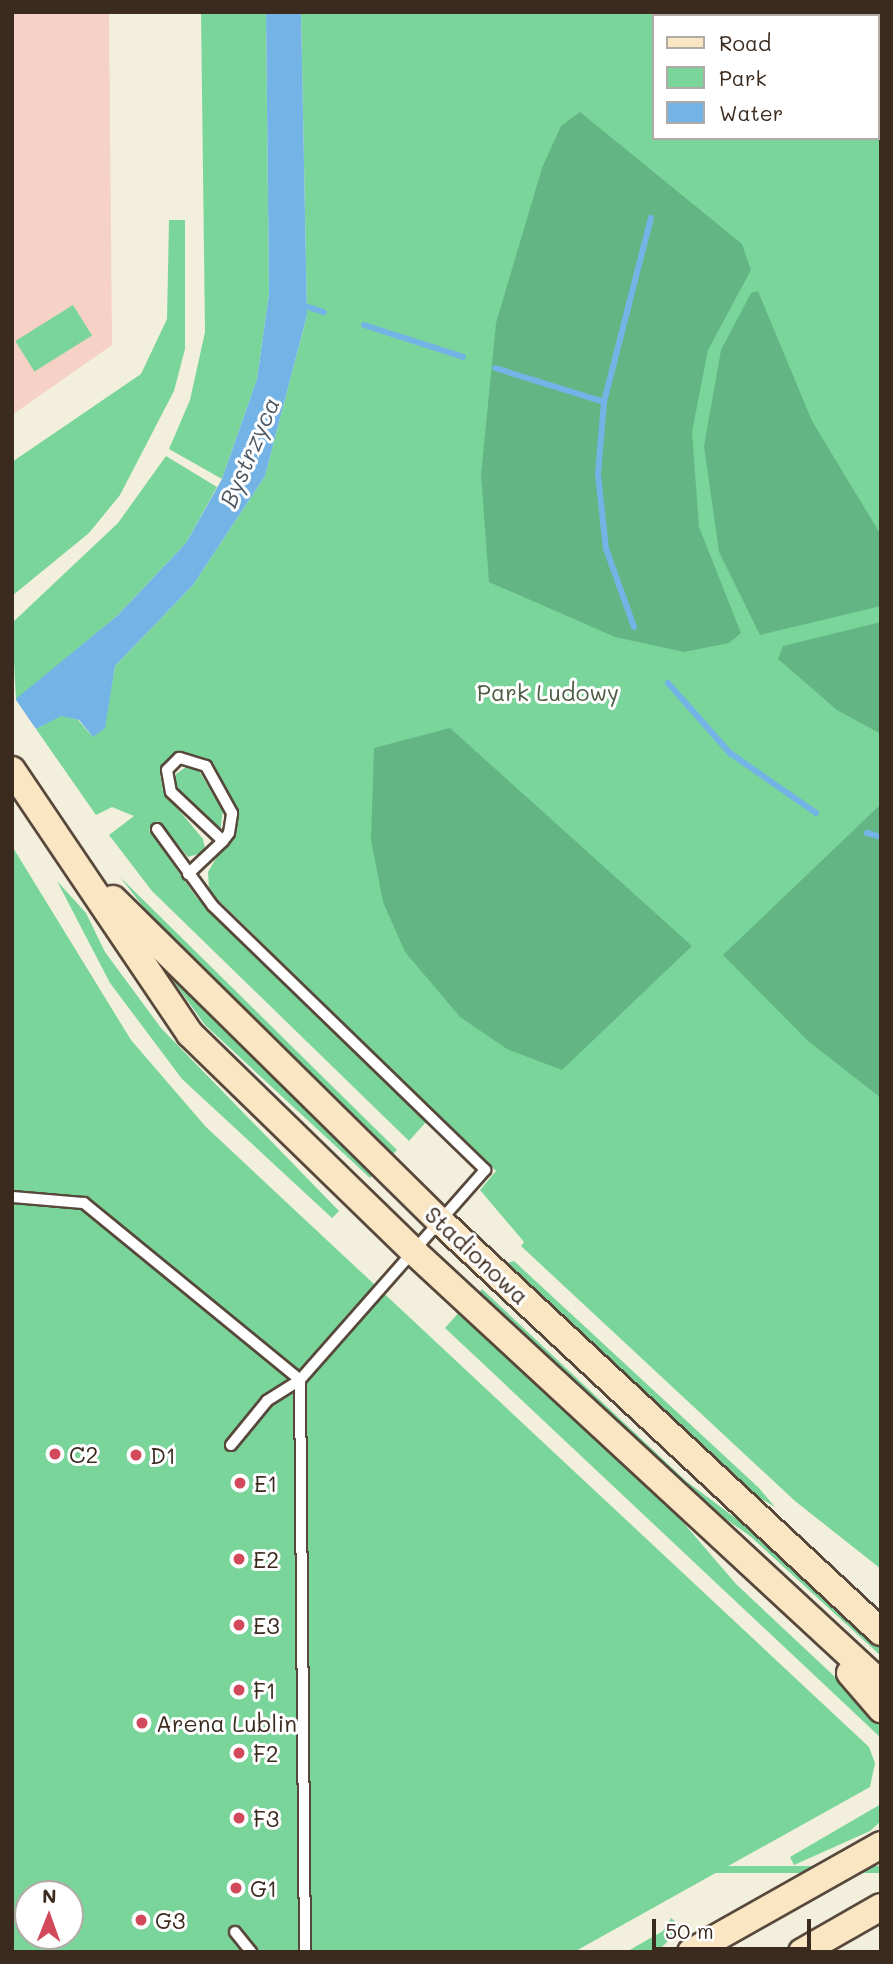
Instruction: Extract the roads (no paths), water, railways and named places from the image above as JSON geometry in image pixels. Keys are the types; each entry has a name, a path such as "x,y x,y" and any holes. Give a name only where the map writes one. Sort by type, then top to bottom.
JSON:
{"street":[{"name":"Stadionowa","path":"12,770 54,833 82,868 190,1034 412,1250 802,1615 881,1684"},
{"name":"Stadionowa","path":"82,868 439,1220 881,1632"},
{"name":"Stadionowa","path":"802,1615 881,1709"},
{"path":"691,1952 881,1845"},
{"path":"802,1952 881,1907"}],"lane":[{"path":"188,874 223,841 232,827 228,804 201,761 179,758 167,770 171,792 223,841"},
{"path":"157,829 188,874 485,1170 300,1380 267,1401 231,1445"},
{"path":"12,1196 84,1203 300,1380"},
{"path":"300,1380 305,1952"},
{"path":"235,1932 251,1952"}],"water":[{"name":"Bystrzyca","path":"266,12 301,12 307,315 265,476 193,585 115,666 105,728 93,737 79,720 61,716 36,729 12,702 117,616 186,543 222,479 257,379 269,294"}],"waterway":[{"path":"634,627 606,549 598,474 604,402 651,218"},
{"path":"299,304 324,312"},
{"path":"364,325 463,357"},
{"path":"495,368 604,402"},
{"path":"668,683 730,753 816,813"},
{"path":"867,833 881,837"}],"place":[{"name":"C2","path":"55,1454"},
{"name":"D1","path":"136,1455"},
{"name":"E1","path":"240,1483"},
{"name":"E2","path":"239,1559"},
{"name":"E3","path":"239,1625"},
{"name":"F1","path":"239,1690"},
{"name":"Arena Lublin","path":"142,1723"},
{"name":"F2","path":"239,1753"},
{"name":"F3","path":"239,1818"},
{"name":"G1","path":"236,1888"},
{"name":"G3","path":"141,1920"}],"park label":[{"name":"Park Ludowy","path":"548,692"}]}
